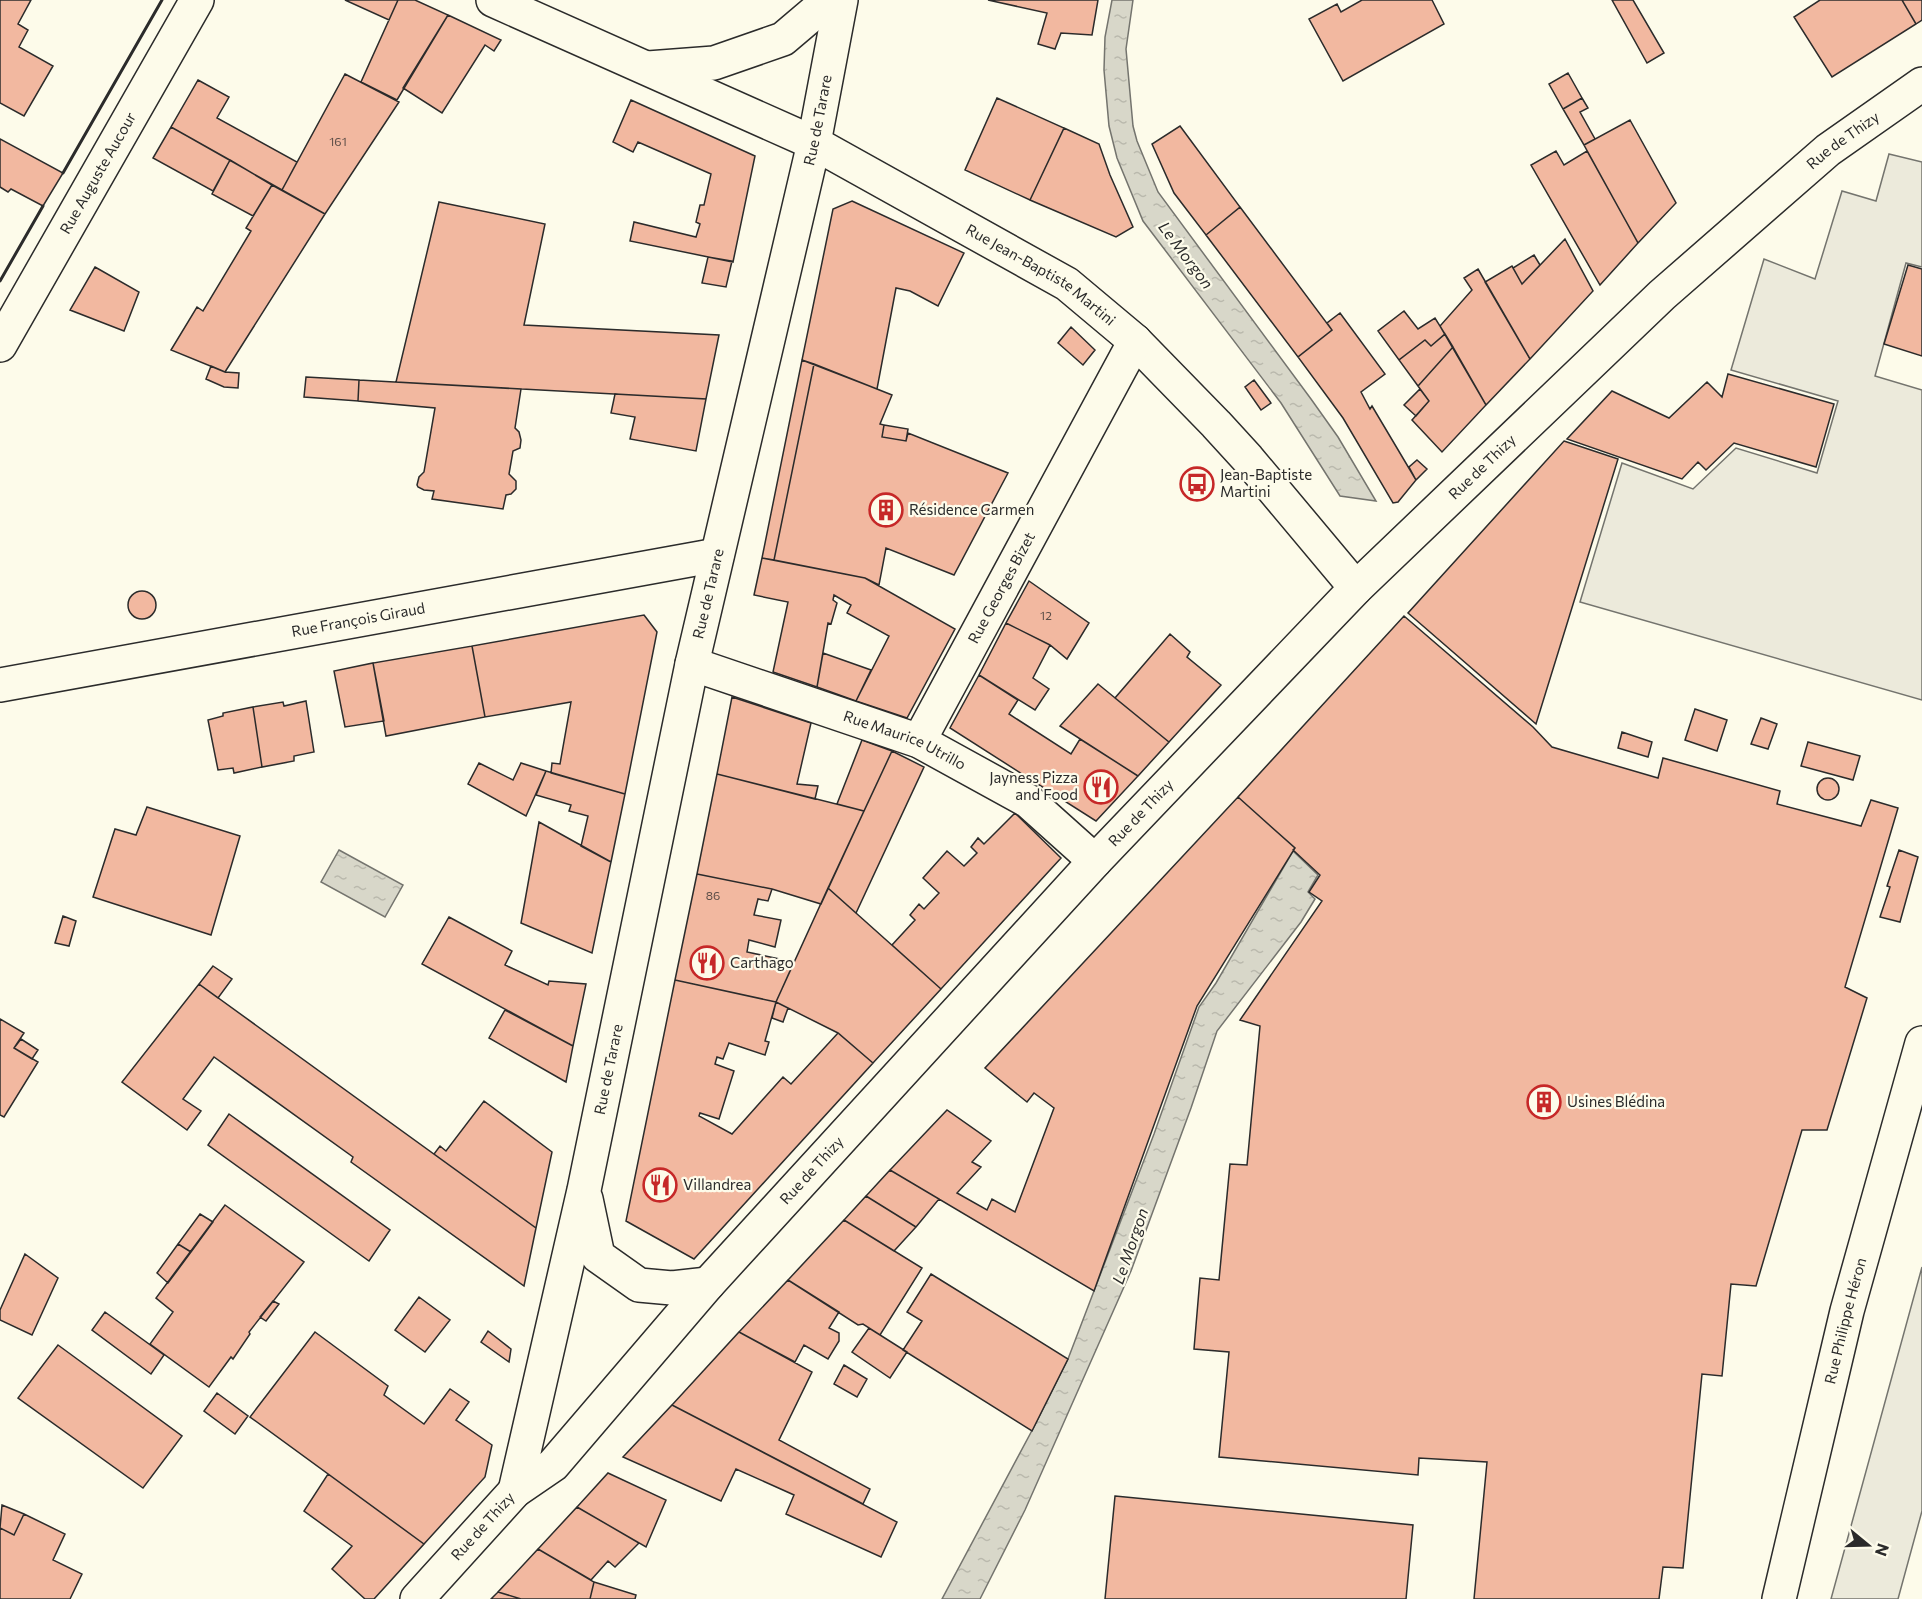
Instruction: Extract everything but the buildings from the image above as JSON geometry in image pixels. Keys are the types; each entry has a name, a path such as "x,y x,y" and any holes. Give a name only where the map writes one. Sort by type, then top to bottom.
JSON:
{"street":[{"name":"Rue Auguste Aucour","path":"0,345 197,0"},
{"name":"Rue Jean-Baptiste Martini","path":"493,0 814,143 1067,284 1135,341 1248,459 1356,588"},
{"name":"Rue Jean-Baptiste Martini","path":"645,68 714,63 783,39 829,0"},
{"name":"Rue de Tarare","path":"515,1491 584,1190 692,663 814,143 842,0"},
{"name":"Rue de Thizy","path":"417,1599 515,1491 552,1465 708,1284 1095,861 1356,588 1662,295 1828,150 1922,84"},
{"name":"Rue Georges Bizet","path":"919,741 1135,341"},
{"name":"Rue François Giraud","path":"0,685 717,555"},
{"name":"Rue Maurice Utrillo","path":"692,663 919,741 1028,801 1095,861"},
{"name":"Rue Philippe Héron","path":"1779,1599 1847,1311 1922,1043"},
{"name":"Rue de Tarare","path":"584,1190 598,1256 639,1285 672,1288 708,1284"}],"shaded area":[{"path":"1889,154 1922,162 1922,267 1906,263 1875,376 1922,390 1922,700 1580,602 1622,463 1693,489 1736,448 1817,473 1838,401 1731,370 1764,259 1815,279 1842,191 1876,201"},
{"path":"1922,1267 1922,1511 1898,1599 1831,1599"}],"water":[{"name":"Le Morgon","path":"1112,0 1133,0 1126,49 1133,126 1158,192 1338,437 1376,501 1340,496 1281,403 1143,221 1117,158 1109,126 1104,70 1105,37"},
{"path":"339,850 403,885 385,917 321,882"},
{"name":"Le Morgon","path":"1293,851 1318,875 1308,892 1315,899 1301,922 1217,1031 1131,1271 1025,1510 980,1599 942,1599 1068,1359 1154,1134 1199,1007 1216,983"}],"wall":[{"path":"63,173 162,0"},
{"path":"0,281 43,206"}],"place":[{"name":"Jean-Baptiste Martini","path":"1197,484"},
{"name":"Résidence Carmen","path":"886,510"},
{"name":"Jayness Pizza and Food","path":"1101,787"},
{"name":"Carthago","path":"707,963"},
{"name":"Usines Blédina","path":"1544,1102"},
{"name":"Villandrea","path":"660,1185"}]}
